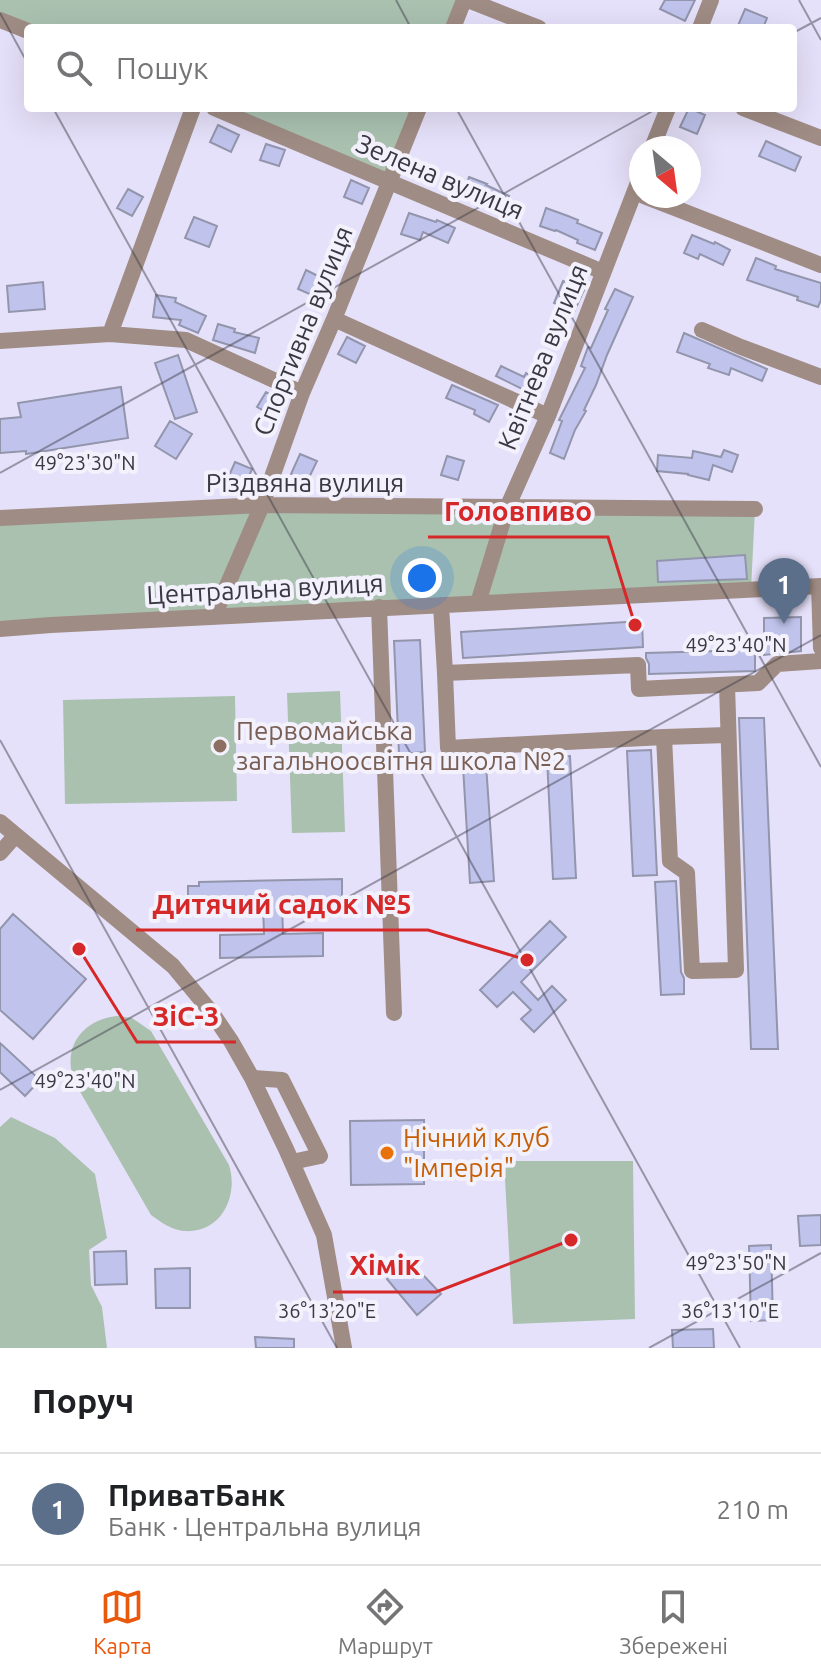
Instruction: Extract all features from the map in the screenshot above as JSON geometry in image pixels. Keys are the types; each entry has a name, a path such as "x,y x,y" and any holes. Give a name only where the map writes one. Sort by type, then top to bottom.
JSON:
{"street":[{"path":"455,24 466,0 529,24"},
{"path":"702,24 711,0"},
{"path":"0,20 24,29"},
{"path":"110,334 192,112"},
{"name":"Зелена вулиця","path":"223,112 603,272"},
{"name":"Спортивна вулиця","path":"214,616 262,505 302,393 417,112"},
{"path":"657,136 666,112"},
{"path":"753,112 821,138"},
{"name":"Квітнева вулиця","path":"478,603 507,508 548,416 603,272 633,208"},
{"path":"676,208 821,265"},
{"path":"334,319 548,416"},
{"path":"702,330 821,377"},
{"path":"0,341 110,334 186,340 302,393"},
{"name":"Різдвяна вулиця","path":"0,518 262,505 755,509"},
{"path":"820,586 821,648"},
{"name":"Центральна вулиця","path":"0,629 820,586"},
{"path":"441,605 448,748 728,735"},
{"path":"379,607 394,1013"},
{"path":"445,673 638,665 639,689 758,683 777,664 821,661"},
{"path":"664,737 670,861 687,873 692,971 736,970 727,685"},
{"path":"0,822 173,966 231,1041 252,1078 324,1235 344,1348"},
{"path":"0,853 15,836"},
{"path":"252,1078 282,1080 320,1156 292,1162"}],"green space":[{"path":"0,0 464,0 455,24 24,24 24,27 0,20"},
{"path":"223,112 417,112 388,182"},
{"path":"262,505 755,509 751,589 0,629 0,518"},
{"path":"340,691 345,832 292,833 287,693"},
{"path":"235,696 237,801 65,804 63,700"},
{"path":"117,1016 132,1018 151,1031 229,1165 229,1200 217,1220 208,1226 184,1231 166,1225 151,1215 75,1083 71,1059 77,1038 93,1023"},
{"path":"11,1117 55,1138 95,1174 107,1238 89,1250 91,1285 102,1307 107,1348 0,1348 0,1127"},
{"path":"504,1161 633,1161 635,1319 513,1324"}],"building":[{"path":"665,0 695,0 685,21 660,9"},
{"path":"745,9 767,18 765,24 739,24"},
{"path":"687,112 705,115 697,134 680,127"},
{"path":"218,125 239,135 231,152 210,142"},
{"path":"766,141 801,157 795,171 759,156"},
{"path":"266,144 285,150 279,166 260,160"},
{"path":"469,177 509,196 501,211 463,194"},
{"path":"351,180 369,188 362,204 344,197"},
{"path":"128,189 143,197 132,216 117,208"},
{"path":"546,208 602,233 595,250 556,230 540,226"},
{"path":"409,213 455,228 448,243 423,232 420,240 401,234"},
{"path":"194,217 217,226 209,247 185,238"},
{"path":"692,235 730,250 723,265 700,254 698,259 684,253"},
{"path":"756,258 776,266 775,269 821,283 818,307 747,280"},
{"path":"306,270 322,278 314,296 298,289"},
{"path":"563,281 584,290 574,312 554,303"},
{"path":"43,282 45,309 9,312 7,286"},
{"path":"615,289 633,297 564,459 550,453 562,421 559,420 585,368 581,366 588,347 591,348"},
{"path":"156,295 176,298 175,302 206,316 198,333 179,325 181,320 153,317"},
{"path":"218,324 235,329 234,332 259,338 255,353 213,340"},
{"path":"684,333 767,369 762,381 731,368 729,375 708,368 710,364 677,352"},
{"path":"347,337 365,346 356,363 338,354"},
{"path":"178,355 197,412 175,419 155,363"},
{"path":"501,366 524,377 526,373 537,379 530,393 496,376"},
{"path":"452,385 498,405 489,422 474,414 475,410 446,398"},
{"path":"121,387 128,438 26,454 26,451 0,453 0,419 21,417 18,403"},
{"path":"266,392 282,401 273,416 257,407"},
{"path":"170,421 192,434 176,459 155,446"},
{"path":"724,450 738,455 732,472 713,465 709,480 657,471 658,455 692,458 693,451 721,457"},
{"path":"300,454 317,461 307,482 291,474"},
{"path":"447,456 464,461 458,480 441,475"},
{"path":"235,462 252,469 245,486 228,478"},
{"path":"745,555 747,579 658,582 657,561"},
{"path":"801,617 801,651 764,655 764,618"},
{"path":"642,621 643,647 463,658 461,632"},
{"path":"420,640 425,752 399,754 394,641"},
{"path":"755,650 755,671 649,674 646,658 646,653"},
{"path":"739,718 764,718 778,1049 751,1049"},
{"path":"651,750 657,875 633,876 627,751"},
{"path":"570,756 576,878 553,879 547,758"},
{"path":"486,764 494,881 470,883 463,766"},
{"path":"342,879 342,904 282,905 283,934 323,933 323,956 220,958 220,935 264,934 263,905 200,906 200,902 188,902 188,886 199,886 199,882"},
{"path":"676,881 684,994 661,995 655,882"},
{"path":"13,914 86,979 33,1039 0,1010 0,929"},
{"path":"550,921 566,937 521,982 538,1000 552,986 566,1000 534,1032 521,1019 531,1010 513,992 497,1007 480,990"},
{"path":"0,1043 40,1080 25,1096 0,1072"},
{"name":"Нічний клуб \"Імперія\"","path":"424,1120 424,1184 351,1185 350,1121"},
{"path":"821,1215 821,1245 800,1246 798,1216"},
{"path":"771,1245 773,1320 751,1321 749,1246"},
{"path":"126,1251 127,1284 95,1285 94,1252"},
{"path":"409,1260 441,1294 417,1315 387,1279"},
{"path":"190,1268 190,1308 156,1308 155,1269"},
{"path":"713,1329 714,1348 673,1348 672,1330"},
{"path":"255,1337 294,1339 294,1348 256,1348"}],"place":[{"name":"ПриватБанк","path":"784,624"},
{"name":"Головпиво","path":"635,625"},
{"name":"Первомайська загальноосвітня школа №2","path":"220,746"},
{"name":"ЗіС-3","path":"79,949"},
{"name":"Дитячий садок №5","path":"527,960"},
{"name":"Нічний клуб \"Імперія\"","path":"387,1153"},
{"name":"Хімік","path":"571,1240"}]}
